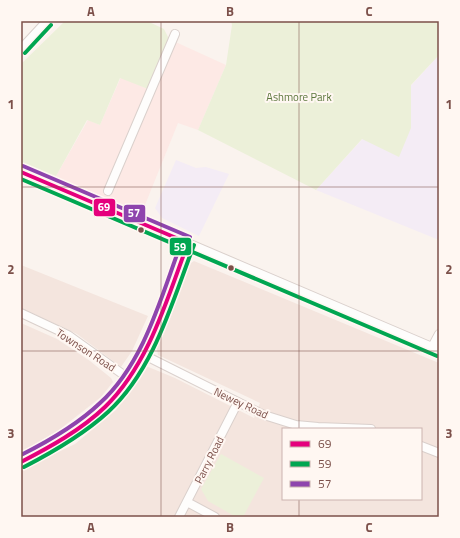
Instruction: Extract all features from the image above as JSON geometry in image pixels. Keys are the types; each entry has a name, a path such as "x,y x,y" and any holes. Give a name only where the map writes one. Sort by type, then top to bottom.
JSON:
{"street":[{"path":"21,49 47,21"},
{"path":"108,190 175,34"},
{"path":"21,172 436,348 439,334"},
{"path":"21,462 43,451 91,418 106,406 128,378 142,354 188,243"},
{"name":"Townson Road","path":"21,313 68,335 128,378"},
{"name":"Newey Road","path":"142,354 264,415 296,425 353,428"},
{"name":"Parry Road","path":"179,517 238,402"},
{"path":"422,446 439,453"},
{"path":"187,502 215,517"}],"shaded area":[{"path":"169,39 226,65 198,130 178,123 145,205 135,209 55,178 88,120 100,125 121,77 148,89"},
{"path":"439,55 439,240 316,190"},
{"path":"176,160 196,168 206,167 229,174 199,236 162,218 155,208"},
{"path":"194,261 439,363 439,517 21,517 21,470 75,444 116,410 146,366 175,378 254,418 260,403 158,355 156,343 185,267"},
{"path":"21,265 148,316 132,351 121,367 77,334 21,308"},
{"path":"21,323 57,339 90,361 111,378 113,382 101,397 59,430 21,452"}],"green space":[{"path":"65,21 147,21 164,29 169,39 148,89 120,78 100,125 87,120 55,178 21,163 21,64"},
{"name":"Ashmore Park","path":"231,21 439,21 439,55 411,85 411,128 399,157 362,139 316,190 198,130 226,65 232,25"},
{"path":"221,454 264,478 243,517 236,517 208,501 201,489"}],"transit line":[{"name":"59","path":"25,53 51,25"},
{"name":"57","path":"23,166 190,237"},
{"name":"69","path":"21,172 188,243"},
{"name":"59","path":"21,179 437,356"},
{"name":"57","path":"21,455 72,425 91,411 116,387 129,368 150,327 182,241"},
{"name":"69","path":"21,462 76,431 105,407 120,390 134,371 155,330 188,243"},
{"name":"59","path":"24,467 78,436 108,412 124,395 150,356 169,312 194,245"}]}
